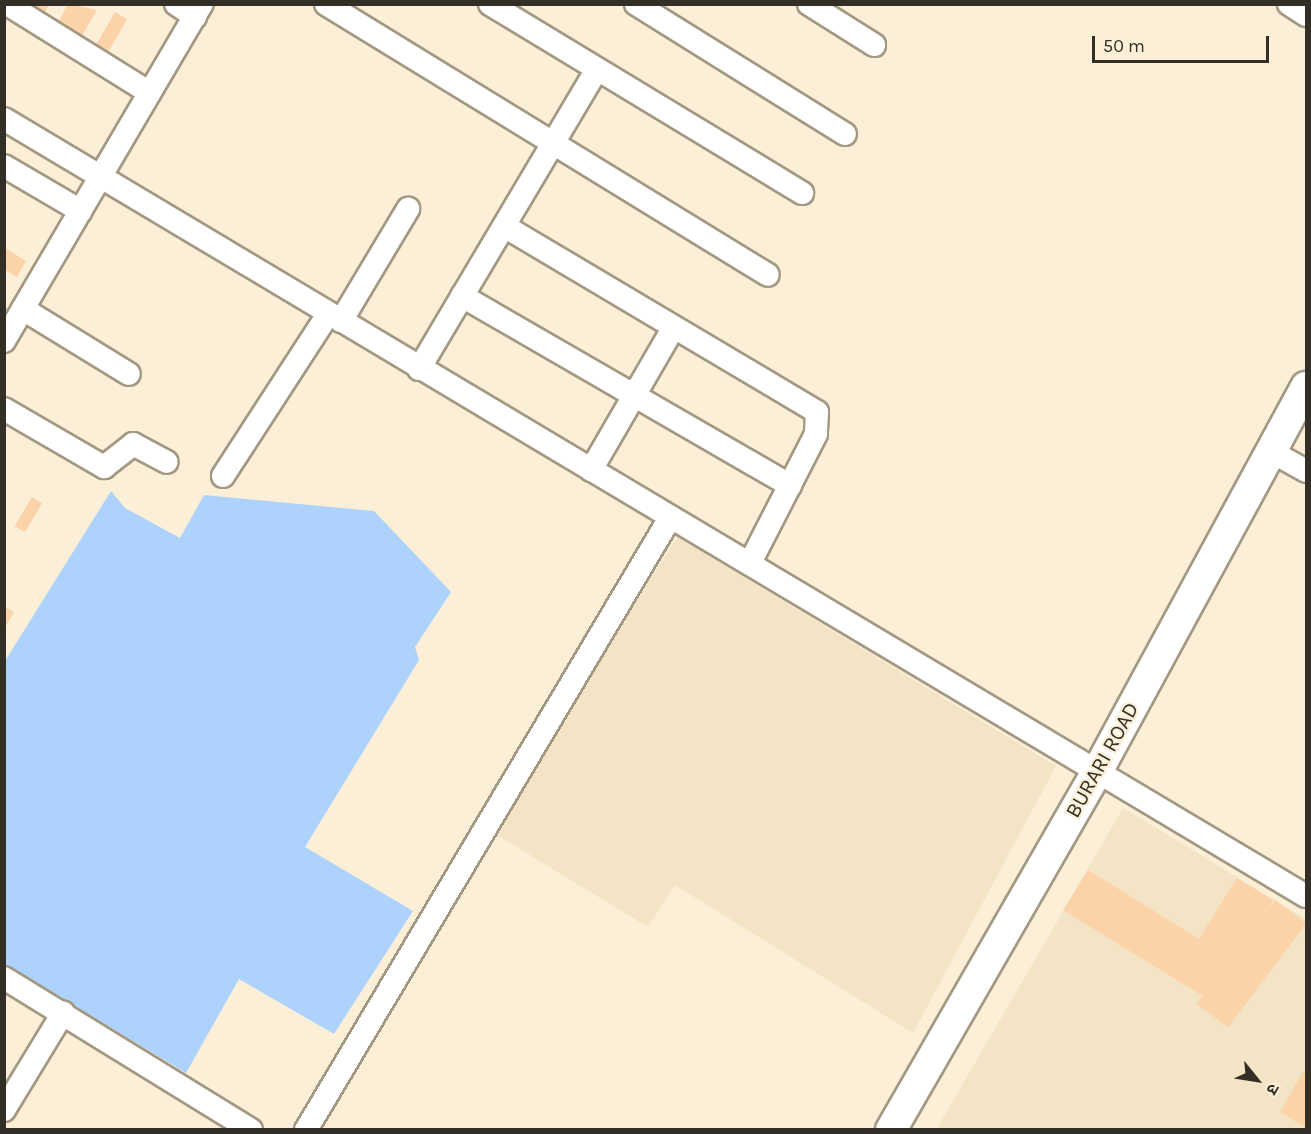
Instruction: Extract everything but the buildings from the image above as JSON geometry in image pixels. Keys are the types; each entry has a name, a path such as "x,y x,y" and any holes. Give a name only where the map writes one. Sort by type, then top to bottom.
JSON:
{"main road":[{"name":"BURARI ROAD","path":"891,1130 1098,770 1306,387"}],"street":[{"path":"7,4 150,93"},
{"path":"327,4 768,275"},
{"path":"490,4 596,71 802,193"},
{"path":"636,4 845,134"},
{"path":"808,4 874,45"},
{"path":"1289,4 1306,15"},
{"path":"7,331 23,309 150,93 191,9"},
{"path":"419,369 596,71"},
{"path":"4,119 419,369 750,563 1306,896"},
{"path":"4,166 81,211"},
{"path":"223,476 408,209"},
{"path":"504,226 817,412 816,434 750,563"},
{"path":"462,296 790,484"},
{"path":"23,309 129,374"},
{"path":"591,470 674,327"},
{"path":"4,409 104,467 133,444 167,462"},
{"path":"1272,452 1306,471"},
{"path":"306,1130 670,518"},
{"path":"4,978 251,1130"},
{"path":"4,1110 63,1013"}],"shaded area":[{"path":"677,537 1056,766 913,1033 675,885 648,927 492,832"},
{"path":"1123,808 1306,919 1306,1129 936,1130"}],"water":[{"path":"111,491 125,508 180,538 204,495 374,511 451,592 415,647 419,660 305,847 413,911 334,1034 239,979 186,1073 5,964 5,661"}]}
